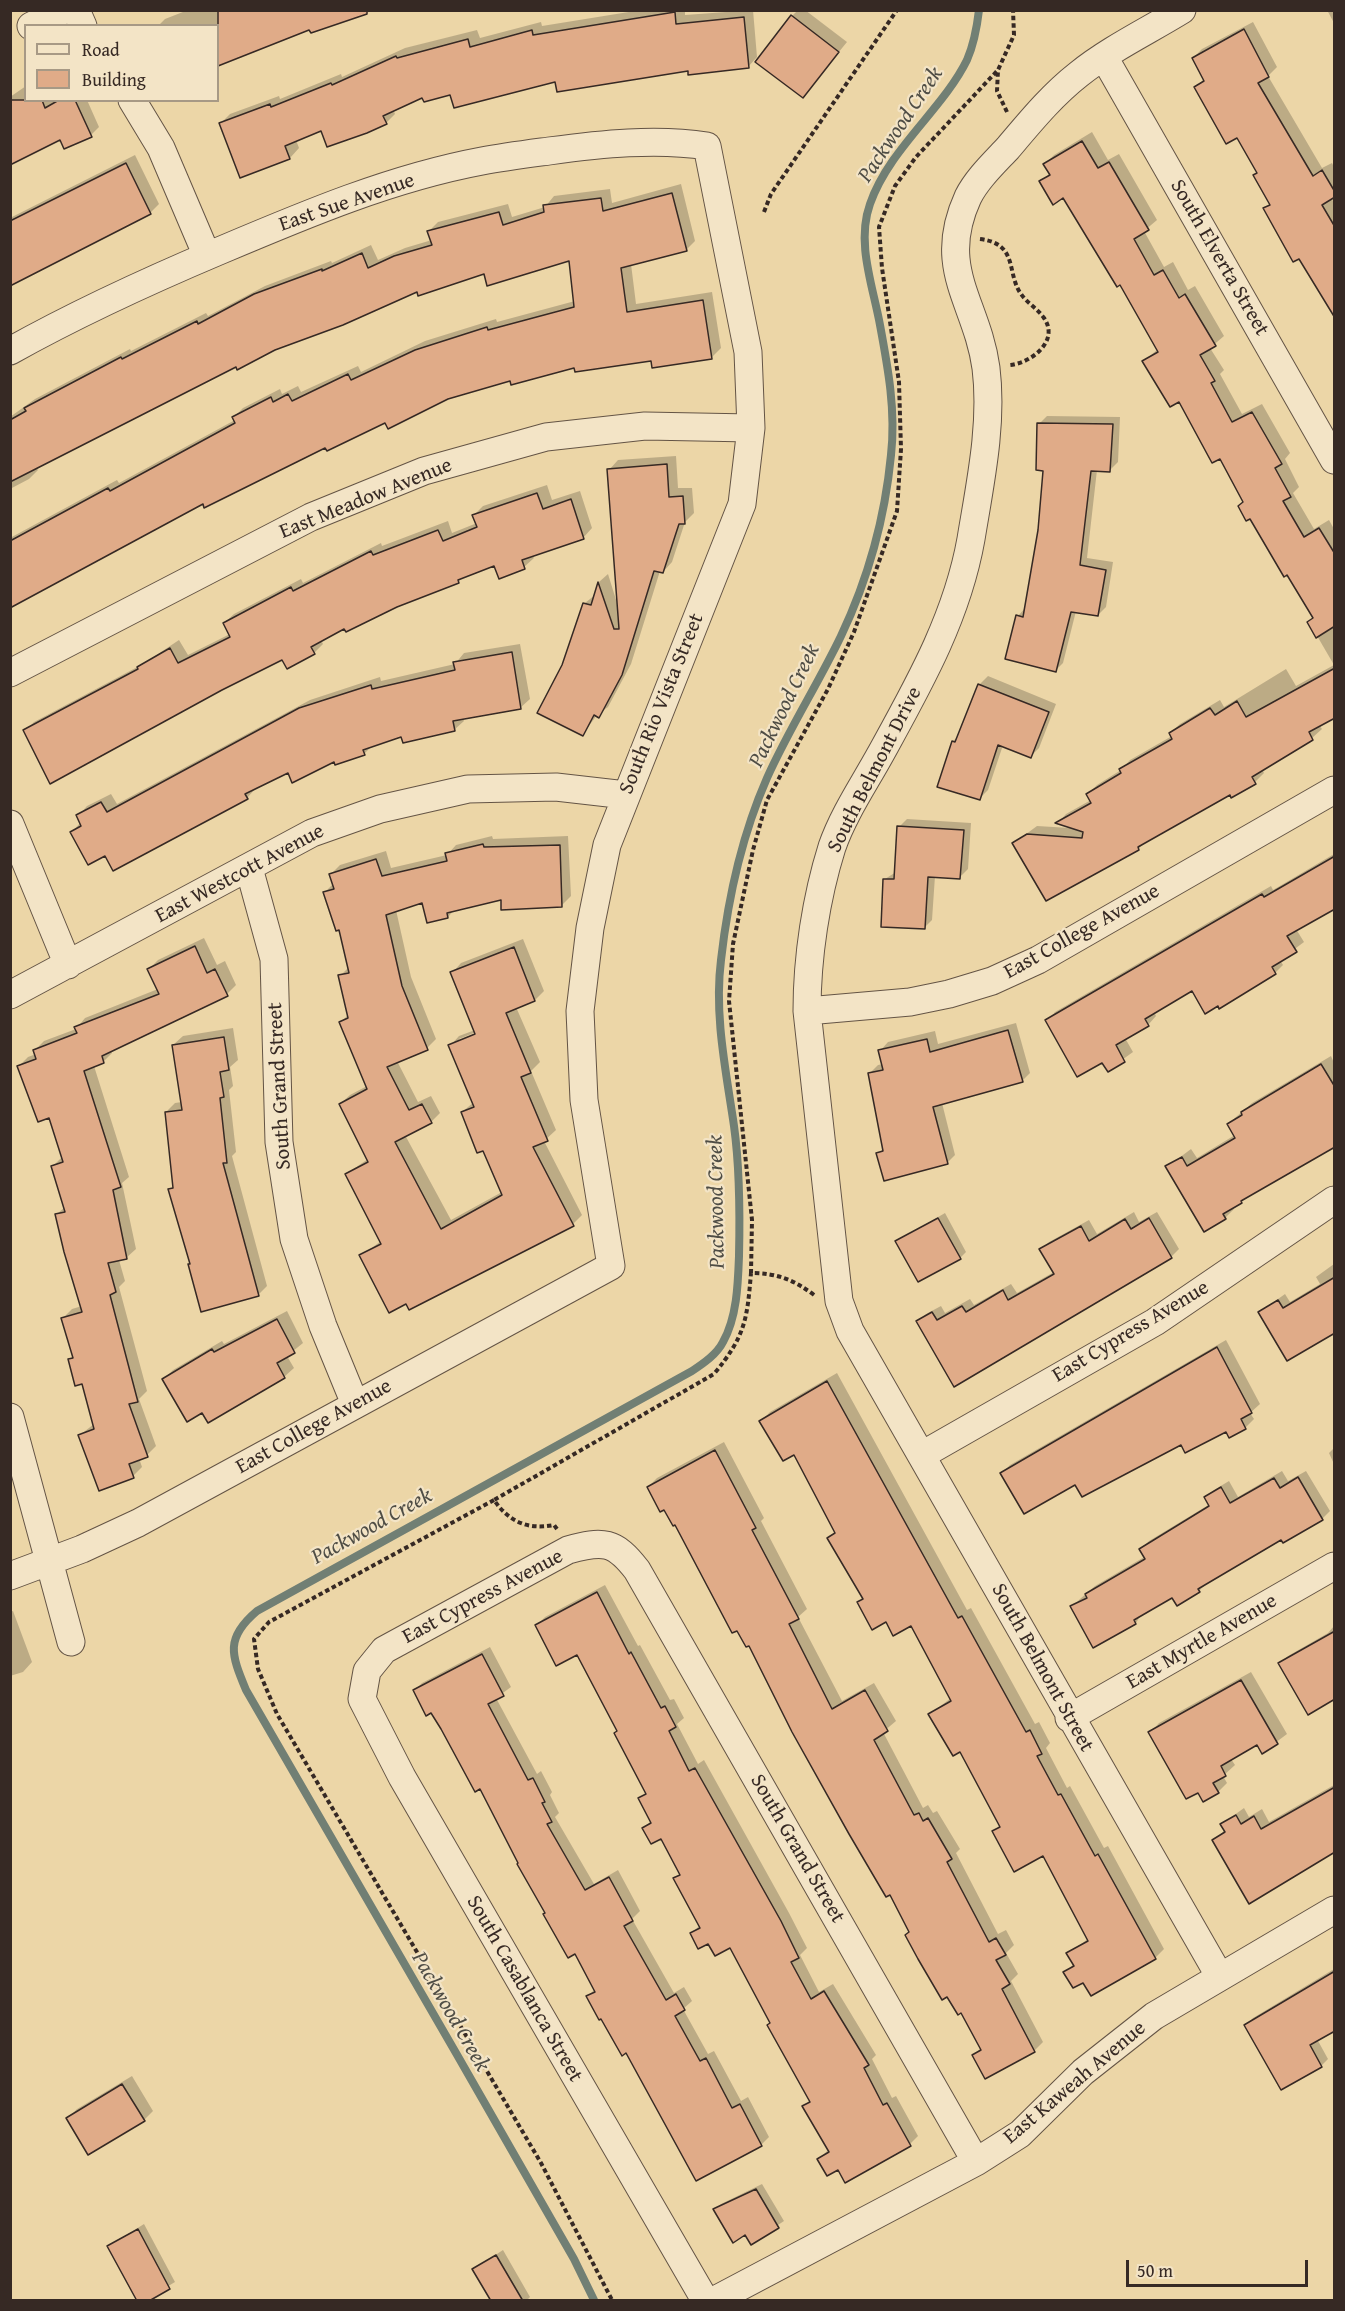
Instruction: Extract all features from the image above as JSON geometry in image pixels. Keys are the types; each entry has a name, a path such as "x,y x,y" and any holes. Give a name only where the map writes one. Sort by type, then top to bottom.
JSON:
{"street":[{"path":"36,24 64,10"},
{"path":"76,10 82,24"},
{"path":"957,230 969,195 1048,101 1080,73 1182,10"},
{"path":"10,35 24,29"},
{"name":"South Elverta Street","path":"1104,57 1335,460"},
{"path":"133,102 161,148 207,256"},
{"name":"East Sue Avenue","path":"10,351 62,322 207,256 294,219 375,190 480,161 587,146 679,141 707,146"},
{"name":"South Rio Vista Street","path":"611,1266 584,1100 580,1011 590,928 607,845 742,504 751,428 748,352 707,146"},
{"name":"South Belmont Drive","path":"864,1359 850,1331 838,1294 807,1011 807,976 820,895 833,845 924,676 957,599 970,541 988,416 986,368 959,283 954,255 957,230"},
{"name":"East Meadow Avenue","path":"10,673 311,517 424,471 546,437 645,426 751,428"},
{"name":"East Westcott Avenue","path":"10,995 322,829 380,809 468,789 556,787 626,795"},
{"name":"East College Avenue","path":"807,1011 910,1002 992,981 1038,960 1335,790"},
{"path":"10,824 68,965"},
{"name":"South Grand Street","path":"249,868 274,959 279,1142 294,1239 323,1326 355,1404"},
{"name":"East Cypress Avenue","path":"922,1455 1155,1322 1335,1200"},
{"name":"East College Avenue","path":"10,1576 49,1563 138,1523 611,1266"},
{"name":"South Belmont Street","path":"864,1359 922,1455 1069,1718 1220,1977"},
{"path":"10,1417 71,1642"},
{"name":"East Cypress Avenue","path":"367,1671 384,1650 568,1550 590,1544 609,1544"},
{"name":"South Grand Street","path":"609,1544 625,1553 638,1570 976,2162"},
{"name":"East Myrtle Avenue","path":"1069,1718 1335,1566"},
{"name":"South Casablanca Street","path":"367,1671 362,1699 402,1777 705,2301"},
{"name":"East Kaweah Avenue","path":"716,2301 976,2162 1020,2134 1083,2072 1154,2016 1335,1910"}],"path":[{"path":"764,212 771,194 897,10"},
{"path":"612,2301 541,2163 278,1714 258,1669 254,1638 269,1622 494,1500 714,1374 737,1345 748,1310 752,1220 729,1000 733,944 753,850 767,800 828,688 854,632 897,511 901,449 899,382 882,268 879,227 895,186 916,157 998,70 1014,35 1013,10"},
{"path":"998,70 997,91 1008,113 1024,129"},
{"path":"957,230 997,244 1011,260 1015,283 1021,296 1046,320 1046,342 1029,360 986,368"},
{"path":"751,1273 780,1276 797,1282 816,1297 838,1294"},
{"path":"494,1500 503,1512 521,1524 537,1528 554,1525 568,1550"}],"building":[{"path":"218,10 367,10 367,14 311,33 309,30 219,66"},
{"path":"675,12 676,24 744,17 749,68 688,75 688,71 557,92 555,82 454,108 450,95 424,102 422,98 383,116 387,124 367,133 327,147 321,131 285,146 290,159 240,178 219,123 270,104 271,107 331,83 332,85 396,56 397,58 468,39 470,47 532,30 533,35"},
{"path":"791,15 839,52 803,98 755,62"},
{"path":"1244,29 1269,77 1258,83 1313,176 1322,170 1335,192 1335,197 1322,205 1335,227 1335,318 1299,259 1293,262 1263,208 1270,205 1253,175 1257,173 1237,138 1226,144 1194,87 1204,81 1192,58"},
{"path":"10,100 43,102 45,108 56,102 76,102 92,137 64,149 60,140 10,165"},
{"path":"1082,141 1098,168 1109,162 1149,230 1134,239 1154,275 1163,270 1179,298 1185,294 1216,346 1200,355 1215,381 1211,383 1232,422 1252,412 1282,464 1275,468 1291,497 1283,501 1304,537 1319,528 1335,554 1335,626 1316,638 1307,622 1313,618 1287,575 1284,577 1250,519 1246,521 1238,506 1243,502 1220,459 1212,463 1179,402 1170,407 1142,361 1158,352 1120,285 1117,287 1063,198 1053,205 1039,181 1050,175 1043,164"},
{"path":"126,163 151,214 10,286 10,221"},
{"path":"672,193 687,251 621,268 627,312 703,300 712,359 652,368 651,361 575,372 574,368 511,385 510,381 448,399 388,429 385,423 327,451 325,448 204,508 203,504 10,608 10,541 108,488 110,491 235,423 232,417 271,397 273,402 288,394 292,401 348,374 351,380 415,350 487,327 488,330 574,307 569,261 487,286 484,274 418,296 417,292 343,325 275,350 237,370 236,367 10,482 10,420 26,411 24,408 121,357 122,359 197,321 198,324 254,294 322,269 322,271 362,253 368,268 394,256 432,245 427,231 499,212 503,225 544,212 543,205 601,198 603,211"},
{"path":"1037,423 1113,424 1110,472 1091,471 1080,565 1106,570 1098,616 1071,612 1056,672 1005,659 1016,615 1023,617 1038,530 1043,471 1036,470"},
{"path":"667,464 669,497 683,496 685,524 679,524 663,573 654,571 622,675 599,718 594,715 583,736 537,713 562,665 583,603 591,605 598,582 614,629 619,629 607,469"},
{"path":"537,493 543,509 571,499 584,539 522,560 525,569 499,579 494,566 458,580 459,583 397,607 346,632 344,629 311,647 315,654 287,669 282,660 222,690 50,784 23,730 138,669 137,667 170,648 178,663 230,637 223,623 291,587 293,591 371,551 373,555 438,530 443,541 477,527 472,515"},
{"path":"512,652 521,709 453,721 455,731 403,743 401,737 363,750 365,755 335,765 334,762 292,783 288,773 245,794 248,799 113,871 105,856 88,865 70,832 81,826 76,815 101,802 107,812 299,708 371,685 372,689 455,670 453,662"},
{"path":"1335,668 1335,718 1309,732 1313,740 1252,777 1256,784 1231,798 1230,795 1138,847 1139,850 1046,901 1012,843 1027,834 1082,838 1083,832 1055,823 1091,803 1086,794 1121,773 1119,769 1172,739 1169,733 1210,708 1215,715 1237,701 1246,717"},
{"path":"978,684 1049,712 1031,758 998,745 980,800 937,787 952,741 955,742"},
{"path":"897,826 964,830 960,879 928,877 925,929 881,927 883,879 894,879"},
{"path":"483,844 484,847 560,845 562,907 501,910 501,900 447,913 448,918 427,923 422,903 386,915 402,986 428,1050 387,1067 409,1110 422,1104 432,1123 395,1142 441,1229 502,1195 483,1151 477,1153 461,1112 474,1107 448,1045 475,1034 450,972 514,947 535,1001 506,1013 531,1073 521,1077 548,1141 533,1147 574,1226 409,1310 406,1304 389,1313 359,1255 381,1244 345,1174 368,1162 339,1104 367,1089 339,1022 348,1018 338,975 349,973 339,930 336,931 323,892 334,889 329,874 376,859 382,876 447,861 445,853"},
{"path":"1335,856 1335,909 1287,936 1297,952 1272,967 1276,974 1219,1009 1218,1006 1205,1014 1192,991 1145,1019 1149,1026 1116,1045 1125,1062 1108,1072 1102,1063 1077,1077 1045,1020 1262,894 1264,897"},
{"path":"195,946 207,973 215,969 228,996 102,1056 104,1063 84,1071 121,1187 113,1190 127,1259 108,1263 116,1292 110,1295 138,1402 129,1404 148,1457 129,1464 134,1478 99,1491 78,1435 94,1429 82,1384 75,1386 68,1359 73,1358 61,1318 82,1312 55,1214 65,1212 51,1166 63,1162 49,1118 38,1122 17,1066 36,1059 33,1050 77,1033 74,1027 159,994 147,969"},
{"path":"1008,1030 1023,1082 933,1107 948,1164 884,1181 876,1153 883,1151 868,1073 883,1070 878,1050 927,1039 930,1052"},
{"path":"224,1037 229,1070 220,1072 224,1097 220,1098 227,1163 223,1163 259,1296 201,1312 188,1264 190,1264 168,1189 173,1188 165,1112 182,1110 172,1045"},
{"path":"1321,1064 1335,1087 1335,1147 1241,1201 1242,1203 1223,1214 1226,1219 1204,1232 1165,1166 1182,1157 1187,1166 1235,1138 1227,1124 1242,1115 1241,1112"},
{"path":"938,1218 961,1259 918,1282 895,1241"},
{"path":"1149,1218 1172,1258 954,1387 916,1321 932,1312 937,1320 962,1306 966,1312 1003,1290 1008,1300 1054,1274 1039,1249 1081,1226 1089,1241 1125,1219 1131,1229"},
{"path":"1335,1277 1335,1333 1287,1361 1258,1312 1278,1300 1283,1308"},
{"path":"277,1319 295,1353 277,1363 285,1378 208,1423 202,1413 187,1422 162,1379 212,1349 214,1352"},
{"path":"1217,1347 1252,1413 1241,1419 1246,1429 1229,1438 1226,1432 1185,1453 1181,1445 1082,1497 1075,1485 1024,1514 1000,1473"},
{"path":"827,1381 958,1618 962,1616 1026,1732 1030,1730 1042,1754 1037,1756 1058,1795 1061,1794 1095,1856 1098,1854 1156,1959 1091,1996 1083,1983 1073,1988 1063,1972 1074,1966 1066,1953 1088,1941 1043,1856 1014,1872 992,1831 1000,1827 960,1752 953,1756 928,1714 951,1701 911,1626 893,1636 886,1622 872,1630 857,1602 863,1599 827,1538 835,1533 794,1455 783,1461 759,1421"},
{"path":"715,1450 756,1528 752,1530 799,1619 789,1624 832,1709 865,1690 888,1731 874,1740 914,1815 919,1813 923,1821 928,1818 952,1859 947,1862 989,1942 996,1938 1006,1955 996,1960 1010,1984 1002,1989 1035,2052 985,2079 972,2055 981,2050 961,2013 958,2015 947,1997 942,2000 905,1935 909,1932 890,1895 886,1897 849,1834 792,1732 749,1646 746,1647 737,1631 732,1633 675,1525 673,1526 664,1510 660,1512 647,1487"},
{"path":"1298,1477 1323,1520 1283,1543 1281,1540 1198,1589 1200,1592 1177,1606 1172,1598 1134,1620 1136,1624 1093,1648 1070,1606 1087,1598 1085,1594 1145,1559 1139,1549 1209,1506 1204,1497 1221,1487 1230,1503 1274,1478 1280,1488"},
{"path":"597,1592 629,1654 631,1652 661,1708 665,1706 676,1727 669,1731 689,1771 695,1768 781,1921 799,1958 791,1962 811,1999 824,1991 869,2065 864,2068 883,2105 887,2103 911,2146 845,2183 838,2170 827,2176 817,2159 829,2152 802,2106 810,2102 767,2025 770,2023 730,1948 715,1956 708,1944 698,1949 690,1933 700,1928 673,1878 680,1875 661,1839 651,1844 642,1828 651,1823 638,1798 646,1794 614,1733 617,1731 577,1655 556,1666 535,1625"},
{"path":"1335,1631 1335,1699 1308,1715 1278,1663"},
{"path":"482,1654 504,1696 488,1704 528,1780 533,1778 545,1802 542,1803 552,1822 547,1824 585,1890 609,1877 633,1921 624,1926 666,2000 676,1994 685,2010 675,2016 700,2061 706,2058 732,2108 740,2104 762,2146 696,2181 626,2053 622,2056 601,2019 599,2020 586,1996 595,1992 575,1954 568,1958 543,1914 545,1913 517,1864 480,1789 475,1792 441,1729 431,1713 426,1716 413,1690"},
{"path":"1241,1680 1278,1744 1262,1754 1257,1745 1221,1766 1226,1776 1213,1783 1219,1793 1203,1802 1198,1793 1186,1799 1148,1732"},
{"path":"1335,1787 1335,1852 1249,1904 1212,1840 1225,1832 1220,1824 1236,1815 1241,1824 1254,1816 1261,1829"},
{"path":"1335,1971 1335,2031 1310,2045 1322,2067 1281,2090 1244,2025"},
{"path":"122,2084 145,2121 88,2155 66,2118"},
{"path":"756,2189 779,2228 751,2245 745,2235 733,2243 713,2209"},
{"path":"138,2229 170,2289 149,2301 137,2301 107,2246"},
{"path":"496,2255 523,2301 491,2301 472,2269"}],"waterway":[{"name":"Packwood Creek","path":"594,2300 574,2259 246,1690 234,1656 234,1647 240,1630 257,1611 692,1371 717,1350 728,1332 737,1289 739,1191 736,1142 722,1043 719,981 732,890 743,844 758,800 851,614 880,525 888,479 893,422 886,357 865,249 866,219 870,204 890,165 957,78 972,48 979,10"}]}
